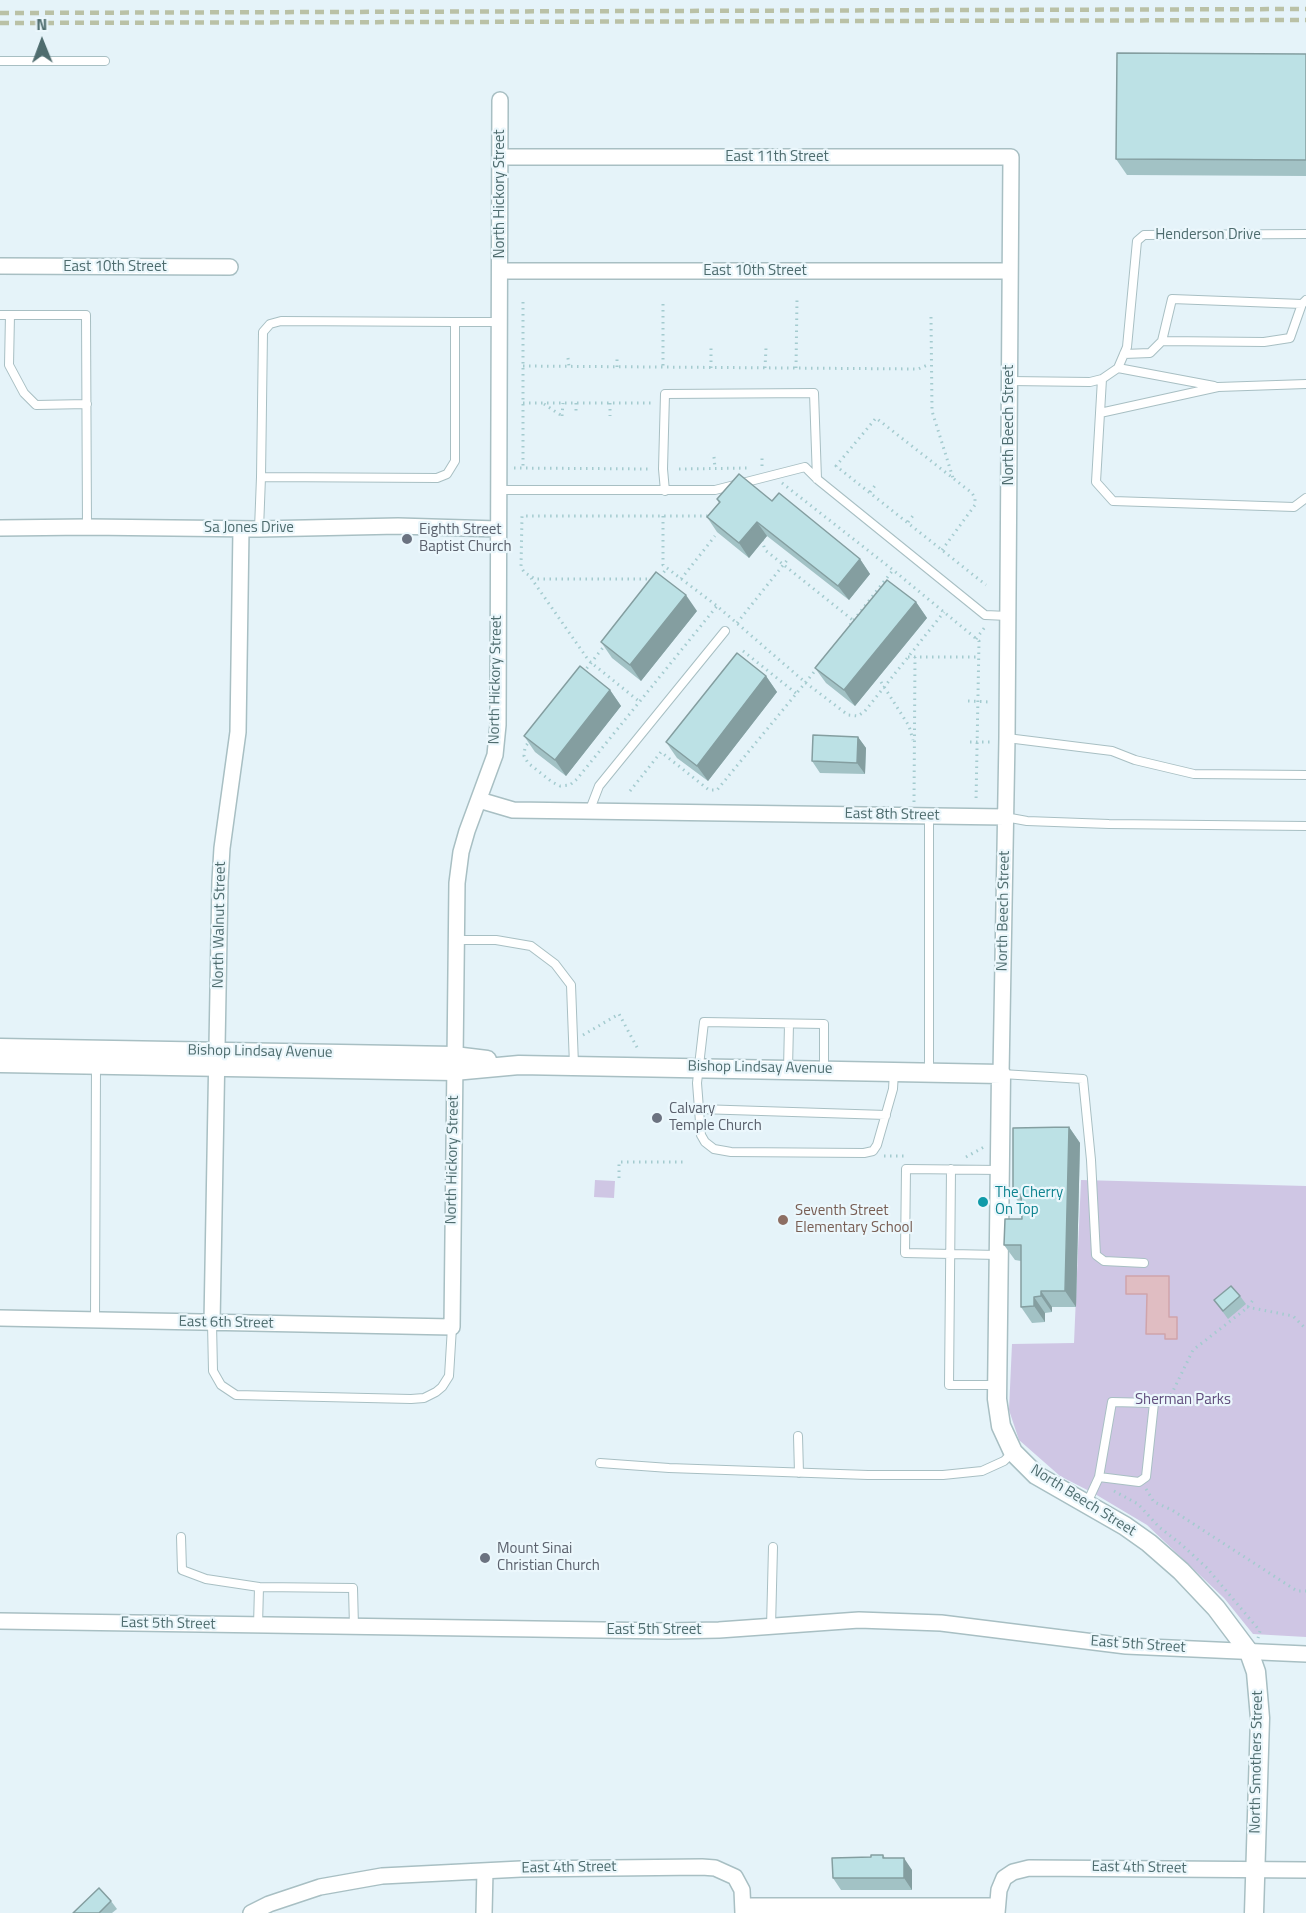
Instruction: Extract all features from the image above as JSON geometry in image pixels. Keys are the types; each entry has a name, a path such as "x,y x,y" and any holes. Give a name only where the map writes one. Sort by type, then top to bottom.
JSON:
{"street":[{"name":"North Hickory Street","path":"452,1327 457,883 461,852 495,755 498,725 500,99"},
{"name":"East 11th Street","path":"500,157 1011,158 1011,202"},
{"name":"North Beech Street","path":"1011,202 1007,738 999,1255 998,1386 1001,1426 1013,1452 1036,1474 1125,1526 1149,1543"},
{"name":"East 10th Street","path":"0,266 230,267"},
{"name":"East 10th Street","path":"500,271 1010,271"},
{"name":"Sa Jones Drive","path":"0,528 87,526 260,529 398,526 498,529"},
{"name":"North Walnut Street","path":"212,1323 222,848 238,732 241,529"},
{"name":"East 8th Street","path":"479,800 513,810 1005,817"},
{"name":"Bishop Lindsay Avenue","path":"0,1048 217,1059 1001,1074"},
{"name":"Bishop Lindsay Avenue","path":"0,1063 96,1064 217,1059"},
{"name":"East 6th Street","path":"0,1318 452,1327"},
{"name":"North Smothers Street","path":"1149,1543 1181,1571 1216,1608 1249,1652 1256,1672 1260,1718 1254,1913"},
{"name":"East 5th Street","path":"0,1621 668,1631 771,1627 859,1620 941,1623 1126,1646 1306,1654"},
{"name":"East 4th Street","path":"251,1913 269,1904 320,1887 382,1876 485,1871 619,1867 715,1868 735,1877 742,1890 743,1910 867,1907 997,1910 999,1890 1004,1878 1013,1872 1029,1868 1306,1870"},
{"path":"484,1913 485,1871"}],"lane":[{"path":"0,61 105,61"},
{"name":"Henderson Drive","path":"1118,368 1127,347 1137,241 1144,235 1306,234"},
{"path":"1124,354 1150,352 1161,341 1172,299 1304,302 1290,338 1264,342 1161,341"},
{"path":"0,315 86,315 87,526"},
{"path":"10,315 9,365 24,393 36,405 87,404"},
{"path":"260,529 263,332 270,324 281,321 500,322"},
{"path":"261,477 437,478 447,474 455,461 455,322"},
{"path":"1010,381 1090,382 1102,379 1118,368 1218,387"},
{"path":"1102,379 1096,482 1113,501 1294,507 1306,498"},
{"path":"1100,413 1218,387 1306,384"},
{"path":"665,490 663,468 665,394 814,393 817,479"},
{"path":"499,490 715,490 805,467 985,615 1008,616"},
{"path":"589,812 599,786 725,631"},
{"path":"1007,738 1112,751 1135,760 1194,774 1306,775"},
{"path":"929,816 929,1071"},
{"name":"East 8th Street","path":"1005,817 1027,821 1109,824 1306,826"},
{"path":"456,940 496,940 531,946 555,964 571,985 574,1065"},
{"path":"824,1069 824,1024 704,1022 698,1067 701,1135 705,1142 714,1149 731,1152 864,1153 873,1151 877,1145 893,1089 894,1071"},
{"path":"788,1069 789,1024"},
{"path":"95,1321 96,1064"},
{"path":"1001,1074 1083,1079 1096,1255 1104,1262 1144,1263"},
{"path":"699,1109 886,1115"},
{"path":"999,1255 905,1253 906,1169 1000,1170"},
{"path":"951,1169 949,1385 998,1386"},
{"path":"212,1323 213,1371 221,1385 236,1395 411,1400 424,1398 436,1392 449,1376 452,1327"},
{"path":"1086,1505 1099,1477 1112,1402 1154,1403 1146,1477 1139,1482 1099,1477"},
{"path":"798,1436 800,1473"},
{"path":"600,1463 800,1473 964,1474 982,1471 1004,1461 1013,1452"},
{"path":"181,1537 182,1570 206,1579 259,1587 354,1588 354,1627"},
{"path":"771,1627 773,1547"},
{"path":"258,1626 259,1587"}],"path":[{"path":"796,368 797,299"},
{"path":"523,302 523,468"},
{"path":"663,304 663,367"},
{"path":"931,317 932,411 954,479"},
{"path":"711,348 711,368"},
{"path":"765,368 766,348"},
{"path":"568,358 569,367"},
{"path":"617,359 617,367"},
{"path":"523,366 918,369 930,364"},
{"path":"523,403 653,403"},
{"path":"542,403 562,416 563,403"},
{"path":"576,403 576,416"},
{"path":"610,403 610,416"},
{"path":"942,550 975,505 975,498 972,493 876,418 836,466 986,585"},
{"path":"714,457 715,468"},
{"path":"762,458 762,468"},
{"path":"509,468 653,469"},
{"path":"679,468 751,468"},
{"path":"728,468 728,476"},
{"path":"777,480 893,570 979,641 976,816"},
{"path":"785,486 790,480"},
{"path":"870,492 878,483"},
{"path":"908,522 915,513"},
{"path":"640,702 592,663 521,567 522,516 711,516"},
{"path":"651,588 665,567 663,516"},
{"path":"681,579 715,536"},
{"path":"762,540 765,550 854,621"},
{"path":"737,623 788,559"},
{"path":"847,630 893,570"},
{"path":"530,577 535,579 658,579"},
{"path":"531,739 525,747 524,756 528,763 552,782 560,786 570,785 717,606"},
{"path":"806,683 848,715 858,716 885,687 944,612"},
{"path":"976,639 985,627"},
{"path":"578,680 606,644"},
{"path":"743,651 797,694"},
{"path":"908,657 977,657"},
{"path":"910,815 914,801 915,657"},
{"path":"630,791 660,752 710,790 717,790 819,665"},
{"path":"881,682 909,726 914,744"},
{"path":"968,700 990,702"},
{"path":"970,742 992,742"},
{"path":"583,1035 619,1014 640,1052"},
{"path":"966,1158 984,1147"},
{"path":"884,1156 907,1156"},
{"path":"619,1178 619,1162 685,1162"},
{"path":"1165,1396 1171,1395 1193,1350 1253,1300"},
{"path":"1247,1307 1293,1316 1306,1329"},
{"path":"1146,1489 1154,1502 1172,1510 1297,1591 1306,1592"}],"green space":[{"path":"595,1180 615,1181 614,1198 594,1197"},
{"name":"Sherman Parks","path":"1081,1180 1306,1186 1306,1637 1253,1634 1224,1598 1147,1525 1060,1476 1019,1440 1009,1410 1012,1344 1074,1343"}],"shaded area":[{"path":"1126,1276 1169,1276 1169,1317 1177,1317 1177,1339 1165,1339 1165,1334 1146,1334 1147,1294 1126,1294"}],"building":[{"path":"1117,53 1306,54 1306,160 1116,159"},
{"path":"739,474 772,501 779,493 860,559 838,586 757,522 739,543 707,517 720,502 717,499"},
{"path":"656,572 686,595 630,665 601,642"},
{"path":"887,580 916,602 844,690 815,668"},
{"path":"737,653 766,676 697,766 666,742"},
{"path":"580,666 610,690 555,760 524,736"},
{"path":"813,735 858,737 857,763 812,761"},
{"path":"1069,1127 1065,1291 1041,1291 1041,1296 1034,1297 1034,1306 1021,1307 1021,1245 1004,1245 1005,1219 1022,1219 1021,1194 1013,1194 1013,1128"},
{"path":"1231,1286 1240,1296 1223,1311 1214,1300"},
{"path":"871,1855 883,1855 883,1858 904,1858 904,1878 833,1878 832,1858 871,1857"},
{"path":"99,1888 111,1901 99,1913 73,1913"}],"railway":[{"path":"0,13 1306,9"},
{"path":"0,23 1306,20"}],"place":[{"name":"Eighth Street Baptist Church","path":"407,539"},
{"name":"Calvary Temple Church","path":"657,1118"},
{"name":"The Cherry On Top","path":"983,1202"},
{"name":"Seventh Street Elementary School","path":"783,1220"},
{"name":"Mount Sinai Christian Church","path":"485,1558"}]}
